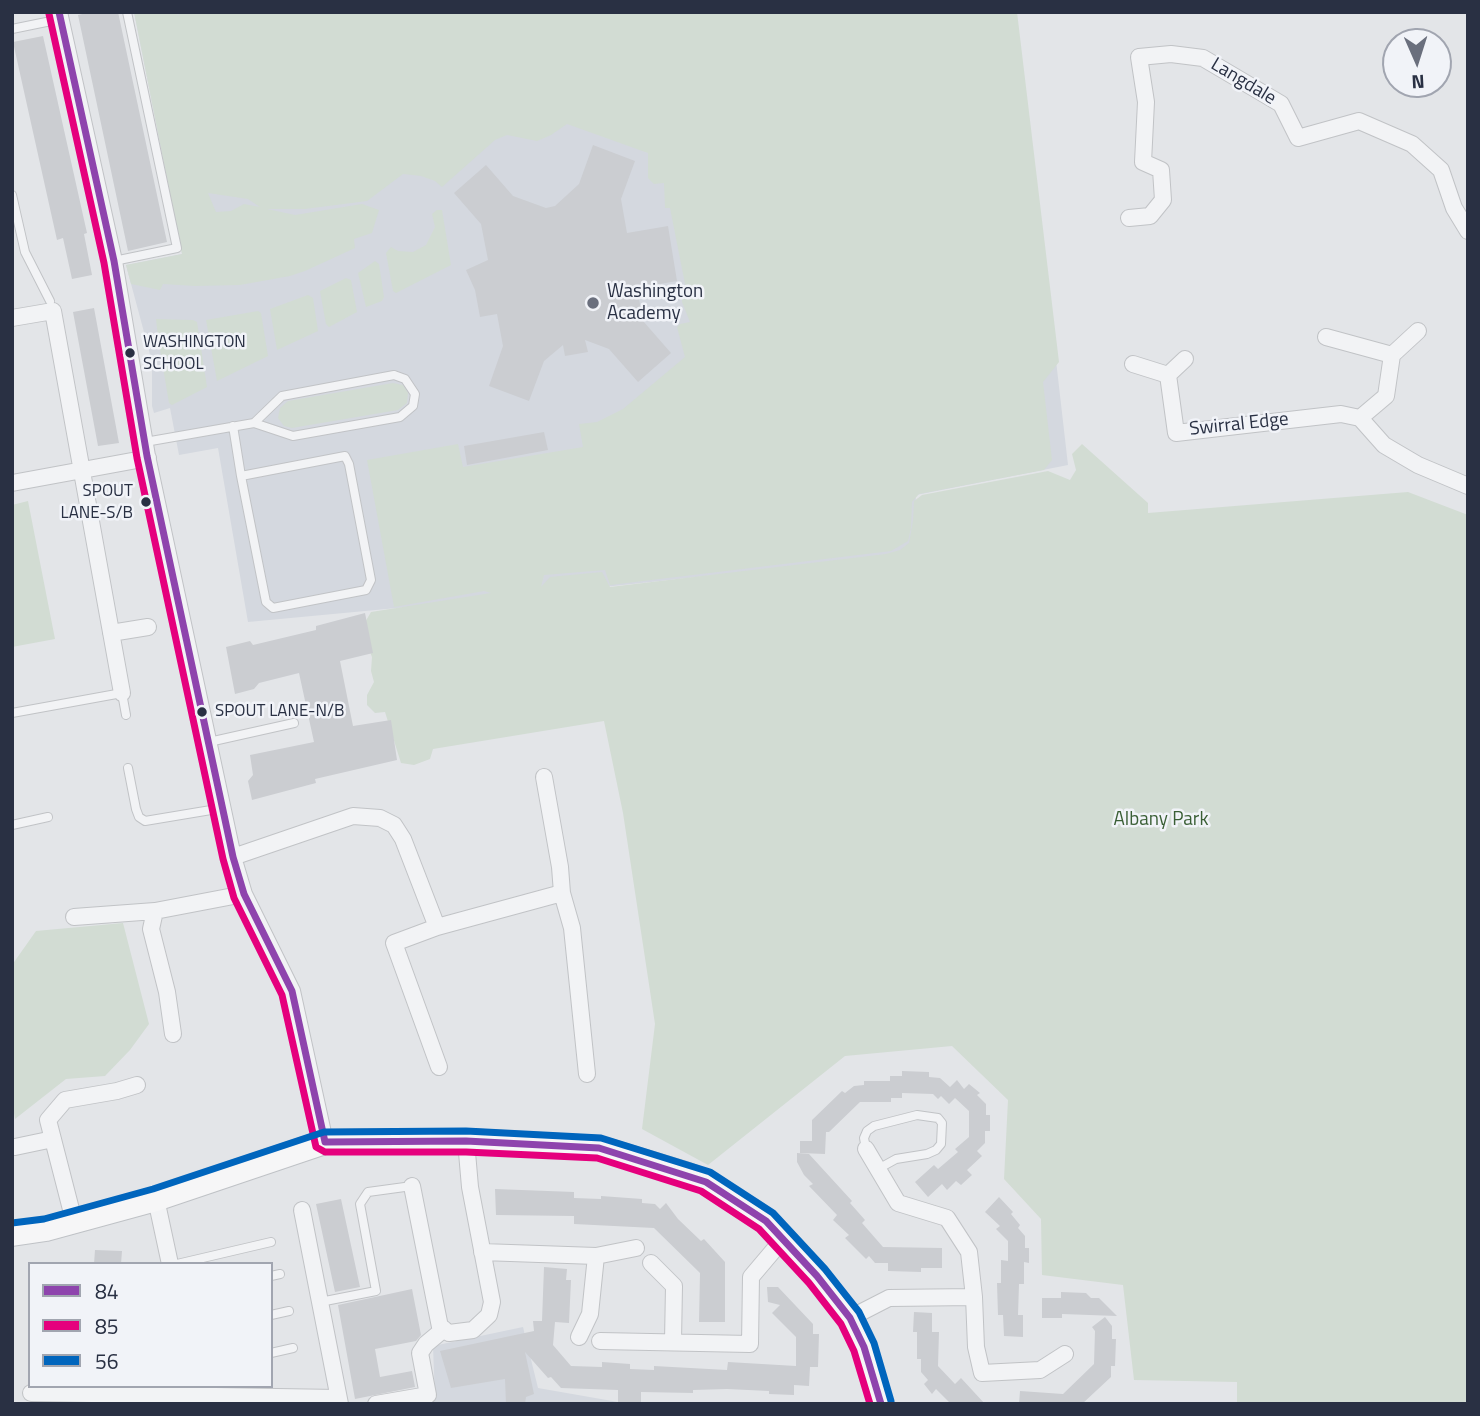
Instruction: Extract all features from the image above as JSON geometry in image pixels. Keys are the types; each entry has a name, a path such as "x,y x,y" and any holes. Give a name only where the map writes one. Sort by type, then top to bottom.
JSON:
{"main road":[{"path":"12,1234 46,1228 156,1199 325,1142 466,1141 599,1148 685,1174 720,1190 766,1221 817,1276 849,1318 864,1347 880,1404"}],"street":[{"path":"60,16 114,261 146,450 233,857 244,894 292,991 325,1142"},
{"name":"Langdale","path":"1129,218 1150,216 1163,200 1161,170 1143,162 1146,102 1139,57 1171,54 1203,58 1281,104 1298,138 1359,121 1412,144 1441,170 1454,208 1468,231"},
{"path":"12,318 53,310 122,693"},
{"path":"1418,331 1392,355 1386,396 1360,418 1384,444 1418,465 1468,486"},
{"path":"1326,337 1392,355"},
{"path":"1133,363 1168,375 1185,359"},
{"name":"Swirral Edge","path":"1168,375 1176,433 1341,414 1360,418"},
{"path":"12,483 82,470 146,450"},
{"path":"111,633 148,627"},
{"path":"544,777 562,893 572,928 587,1074"},
{"path":"233,857 353,816 380,818 394,825 402,839 437,927"},
{"path":"439,1067 394,943 437,927 562,893"},
{"path":"74,918 155,911 244,894"},
{"path":"155,911 151,929 167,992 173,1034"},
{"path":"74,1221 48,1120 65,1100 137,1085"},
{"path":"15,1147 53,1139"},
{"path":"412,1186 440,1327 449,1333 473,1330 489,1315 492,1302 470,1187 466,1141"},
{"path":"866,1149 898,1203 947,1218 969,1252 976,1347 982,1373 1040,1370 1065,1354"},
{"path":"156,1199 170,1262"},
{"path":"32,1393 135,1399 198,1391 339,1401 302,1210"},
{"path":"600,1341 750,1344 751,1278 784,1238"},
{"path":"482,1252 596,1256 636,1248"},
{"path":"579,1337 590,1314 596,1256"},
{"path":"651,1263 674,1286 673,1341"},
{"path":"849,1318 889,1298 974,1297"},
{"path":"376,1404 429,1399 420,1353 426,1344 444,1329"}],"lane":[{"path":"114,261 177,247 127,12"},
{"path":"12,29 60,16"},
{"path":"12,195 26,252 50,301"},
{"path":"146,450 254,422 293,436 400,417 413,406 415,394 410,383 394,375 282,396 254,422"},
{"path":"233,426 241,475 266,603 273,608 366,590 371,580 349,464 345,456 241,475"},
{"path":"12,712 122,693 126,715"},
{"path":"209,742 294,723"},
{"path":"128,768 135,809 145,821 223,807"},
{"path":"12,825 48,817"},
{"path":"866,1149 864,1138 867,1131 874,1126 916,1115 937,1118 942,1123 941,1144 936,1150 896,1159 878,1169"},
{"path":"320,1302 376,1292 360,1204 368,1192 412,1186"},
{"path":"186,1262 271,1242"},
{"path":"273,1315 289,1311"},
{"path":"273,1353 293,1348"}],"shaded area":[{"name":"Washington Academy","path":"134,12 1016,12 1068,465 916,495 913,554 248,622 218,448 179,455 170,408 154,413 152,406 152,362 126,265 182,254"},
{"path":"523,1327 538,1388 618,1402 661,1404 368,1404 435,1398 433,1346"}],"green space":[{"name":"Albany Park","path":"134,12 177,12 178,17 179,12 1017,12 1059,362 1043,382 1052,460 1044,470 919,494 912,502 908,541 891,551 610,585 605,570 544,575 541,587 550,577 602,572 610,587 886,554 900,550 909,543 913,521 914,501 922,495 1048,471 1070,480 1076,470 1072,454 1082,444 1148,503 1148,513 1408,492 1468,515 1468,1404 1237,1404 1237,1382 1134,1380 1123,1285 1042,1275 1041,1219 1004,1179 1008,1100 952,1046 845,1056 708,1165 642,1129 655,1024 623,813 604,721 433,749 430,759 414,765 401,763 385,712 375,713 367,705 367,695 374,682 371,671 372,657 366,642 364,624 371,612 491,593 484,591 394,607 367,460 458,444 463,467 583,447 579,424 597,422 623,409 685,357 677,327 690,322 682,302 682,298 687,294 670,208 665,208 664,183 654,184 648,178 648,153 567,124 537,141 507,135 495,140 442,187 421,176 403,174 367,201 305,209 267,209 295,215 362,204 379,210 372,233 354,239 355,248 305,271 240,285 163,284 160,290 131,284 126,265 182,254","holes":["208,193 248,199 260,207 244,204 231,211 216,212"]},
{"path":"442,210 451,265 396,293 393,291 386,253 391,247 398,251 413,252 426,245 435,227 432,214"},
{"path":"375,261 379,264 384,297 382,301 366,307 358,273"},
{"path":"346,278 351,280 357,312 329,327 326,324 320,291"},
{"path":"308,295 313,298 318,331 277,350 270,309"},
{"path":"258,311 261,313 268,356 217,381 206,320"},
{"path":"156,319 197,322 207,387 172,405 169,403"},
{"path":"393,383 403,385 408,393 407,403 398,410 292,428 284,426 278,418 280,408 288,401"},
{"path":"28,501 55,639 12,647 12,505"},
{"path":"123,923 149,1024 130,1050 105,1076 66,1079 15,1119 12,1102 12,965 36,931"}],"building":[{"path":"118,12 167,242 128,251 78,15"},
{"path":"43,36 87,233 84,234 92,275 72,279 63,238 57,240 13,42"},
{"path":"593,145 635,161 621,199 627,233 668,226 677,281 637,288 643,321 671,353 638,382 609,349 585,340 588,352 565,356 563,345 544,361 529,401 489,386 503,346 497,314 480,317 475,290 466,270 488,260 481,224 454,193 486,165 513,196 546,208 555,206 579,184"},
{"path":"94,308 119,443 98,446 73,312"},
{"path":"544,432 548,450 467,465 464,446"},
{"path":"365,613 373,653 340,661 353,726 391,720 397,760 315,779 316,783 252,800 248,781 253,775 250,755 314,742 299,673 259,683 254,689 235,694 226,647 250,641 253,645 316,630 316,626"},
{"path":"902,1071 929,1072 929,1077 940,1078 950,1087 957,1080 964,1089 969,1084 980,1093 977,1095 986,1104 986,1115 990,1115 990,1131 985,1131 985,1143 977,1151 982,1156 967,1170 972,1175 961,1185 956,1181 947,1190 942,1184 928,1197 915,1182 934,1165 938,1169 958,1152 955,1149 969,1137 969,1111 955,1098 949,1104 941,1096 938,1099 933,1094 902,1093 902,1098 891,1098 891,1102 860,1102 826,1132 825,1154 800,1153 800,1141 812,1141 812,1120 842,1091 845,1093 854,1086 864,1085 864,1081 890,1081 890,1076 902,1076"},
{"path":"797,1153 809,1154 852,1201 850,1203 865,1220 862,1223 883,1247 942,1248 942,1268 921,1268 921,1272 888,1271 888,1263 875,1263 869,1256 866,1259 845,1238 849,1235 833,1220 837,1215 809,1186 813,1184 797,1162"},
{"path":"495,1189 574,1192 574,1198 601,1199 601,1196 642,1199 642,1203 655,1204 660,1209 666,1203 678,1219 701,1241 704,1239 725,1262 725,1322 699,1322 700,1273 654,1228 574,1224 574,1216 496,1215"},
{"path":"999,1197 1013,1212 1011,1214 1020,1225 1018,1228 1025,1236 1025,1248 1029,1248 1029,1263 1024,1262 1024,1284 1019,1284 1018,1315 1023,1315 1023,1337 1004,1336 1003,1315 998,1315 997,1283 1001,1283 1001,1260 1008,1261 1008,1241 996,1229 1000,1226 985,1212"},
{"path":"341,1199 360,1287 335,1292 316,1204"},
{"path":"95,1250 122,1251 121,1262 94,1262"},
{"path":"544,1267 567,1269 566,1280 571,1280 569,1323 555,1322 553,1345 571,1366 602,1367 602,1362 630,1364 630,1369 654,1370 654,1366 727,1370 728,1362 796,1366 796,1337 772,1313 780,1305 768,1302 767,1287 778,1287 813,1324 813,1334 819,1334 818,1367 810,1367 809,1386 794,1385 794,1395 727,1389 693,1390 693,1393 641,1392 641,1404 618,1404 618,1390 561,1388 551,1377 548,1378 525,1352 534,1394 526,1397 525,1404 506,1404 505,1379 451,1388 440,1351 534,1331 533,1321 542,1321"},
{"path":"412,1289 421,1335 416,1341 375,1349 380,1377 412,1371 415,1387 355,1399 338,1305"},
{"path":"1061,1292 1086,1293 1091,1298 1099,1298 1117,1316 1062,1314 1062,1318 1042,1318 1042,1298 1061,1298"},
{"path":"914,1312 932,1313 932,1332 939,1332 938,1366 955,1384 961,1378 985,1404 951,1404 936,1389 932,1394 924,1384 928,1380 921,1372 921,1359 917,1359 917,1332 913,1332"},
{"path":"1105,1317 1112,1326 1112,1339 1116,1339 1115,1366 1111,1366 1111,1377 1082,1404 1019,1404 1020,1391 1063,1394 1094,1364 1095,1331 1092,1327"}],"transit line":[{"name":"84","path":"59,12 114,261 147,456 233,857 244,894 292,991 325,1142 466,1141 599,1148 706,1182 766,1221 817,1276 850,1318 864,1347 881,1404"},
{"name":"85","path":"49,14 104,263 137,458 223,859 234,898 282,995 316,1147 325,1152 466,1152 597,1158 701,1191 759,1229 809,1283 841,1324 854,1351 870,1404"},
{"name":"56","path":"12,1223 44,1219 153,1189 324,1132 466,1131 601,1138 710,1172 773,1213 825,1269 859,1312 874,1343 891,1401"}],"place":[{"name":"Washington Academy","path":"593,303"},
{"name":"WASHINGTON SCHOOL","path":"130,353"},
{"name":"SPOUT LANE-S/B","path":"146,502"},
{"name":"SPOUT LANE-N/B","path":"202,712"}]}
